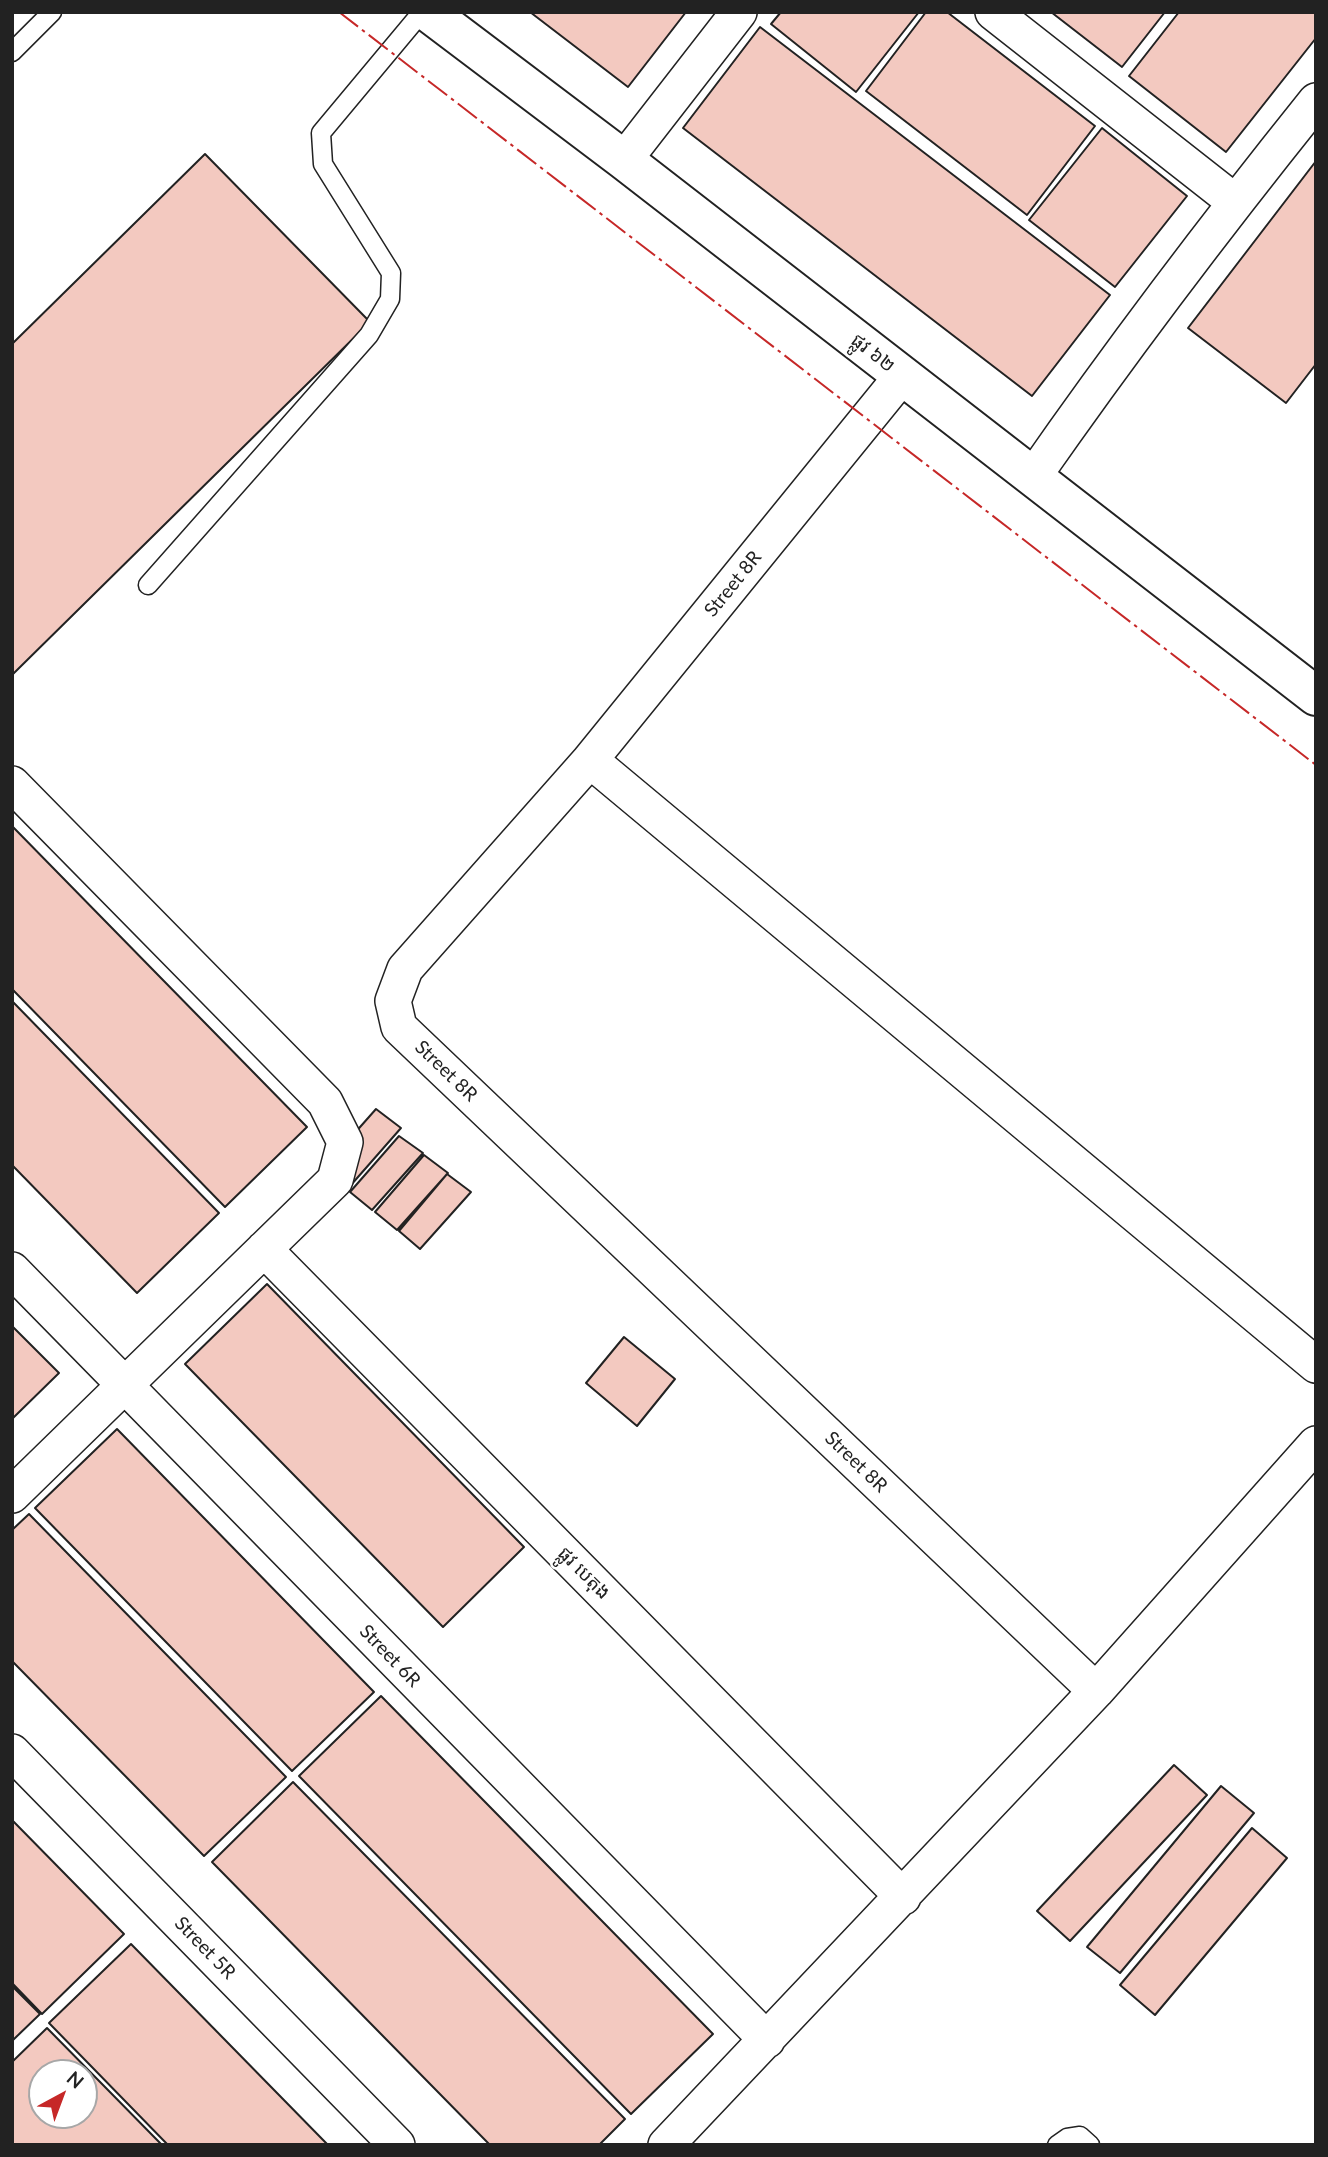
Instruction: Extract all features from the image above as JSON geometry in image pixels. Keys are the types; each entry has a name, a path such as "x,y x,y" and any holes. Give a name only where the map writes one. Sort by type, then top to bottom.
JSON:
{"street":[{"name":"ផ្លូវ ៦២","path":"428,12 624,160 1316,696"},
{"path":"624,160 739,12"},
{"path":"993,12 1235,202"},
{"path":"1033,477 1090,395 1235,202 1316,101"},
{"name":"Street 8R","path":"902,376 590,760 405,969 393,1001 400,1027 1097,1691"},
{"path":"590,760 1316,1364"},
{"path":"12,784 324,1101 345,1142 335,1180 12,1495"},
{"name":"ផ្លូវ បេតុង","path":"264,1249 903,1897"},
{"name":"Street 6R","path":"12,1270 767,2040"},
{"path":"666,2145 1097,1691 1316,1444"},
{"name":"Street 5R","path":"12,1752 397,2145"}],"lane":[{"path":"12,52 52,12"},
{"path":"148,585 369,335 390,299 391,273 323,164 321,133 422,12"},
{"path":"1057,2145 1067,2138 1080,2136 1090,2145"}],"building":[{"path":"530,12 686,12 628,87"},
{"path":"781,12 919,12 856,92 771,24"},
{"path":"926,12 947,12 1095,126 1027,215 866,91"},
{"path":"1051,12 1165,12 1122,67"},
{"path":"1179,12 1316,12 1316,38 1226,152 1129,76"},
{"path":"760,27 1110,295 1032,396 683,128"},
{"path":"1102,128 1187,196 1115,287 1029,220"},
{"path":"205,154 370,322 12,675 12,344"},
{"path":"1316,161 1316,364 1286,403 1188,328"},
{"path":"12,826 307,1127 225,1207 12,989"},
{"path":"12,1001 219,1213 137,1293 12,1165"},
{"path":"376,1109 401,1128 351,1185 353,1135"},
{"path":"399,1136 423,1153 372,1210 350,1192"},
{"path":"424,1155 448,1173 397,1230 375,1212"},
{"path":"447,1174 471,1192 420,1249 399,1231"},
{"path":"267,1284 524,1547 443,1627 185,1364"},
{"path":"12,1326 59,1373 12,1419"},
{"path":"624,1337 675,1379 637,1426 586,1383"},
{"path":"117,1429 374,1692 292,1771 35,1508"},
{"path":"29,1514 286,1777 204,1856 12,1661 12,1530"},
{"path":"381,1696 713,2034 631,2114 299,1776"},
{"path":"1174,1765 1207,1795 1070,1941 1037,1911"},
{"path":"293,1782 625,2119 599,2145 490,2145 212,1862"},
{"path":"1221,1786 1254,1813 1120,1973 1087,1947"},
{"path":"12,1820 124,1934 42,2014 12,1983"},
{"path":"1252,1828 1287,1858 1155,2015 1120,1985"},
{"path":"131,1944 328,2145 168,2145 98,2073 98,2059 84,2059 49,2023"},
{"path":"12,1986 40,2014 12,2041"},
{"path":"47,2028 77,2059 28,2059 28,2129 98,2129 98,2080 162,2145 12,2145 12,2062"}],"power":[{"path":"339,12 1316,765"}]}
